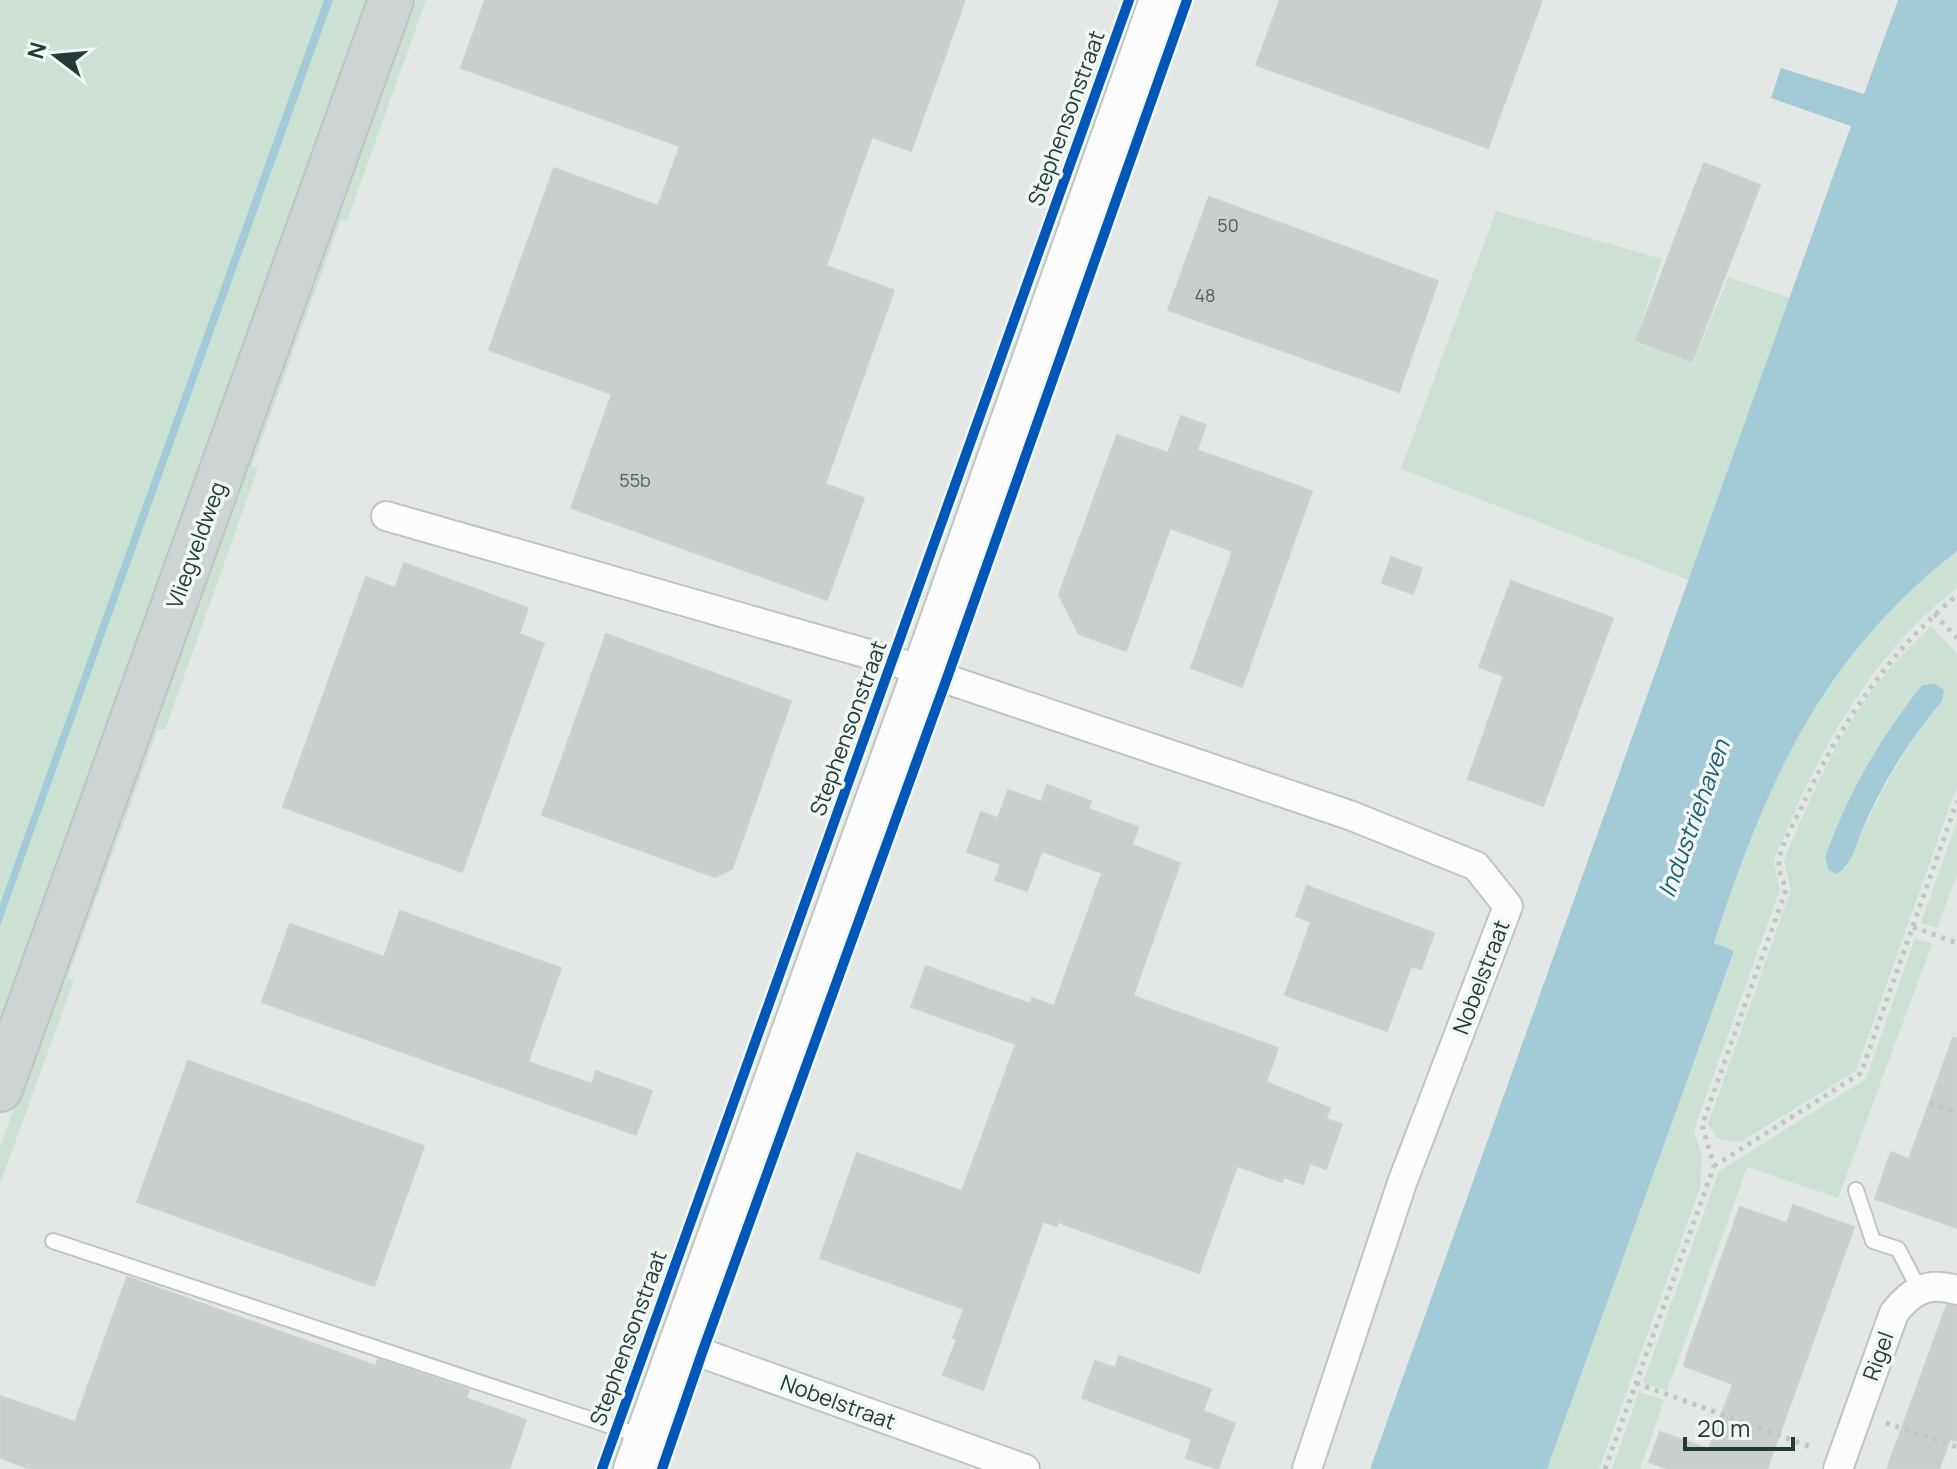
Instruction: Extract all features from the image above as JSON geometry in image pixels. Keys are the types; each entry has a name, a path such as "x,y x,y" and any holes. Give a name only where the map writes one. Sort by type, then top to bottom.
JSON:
{"main road":[{"name":"Vliegveldweg","path":"0,1089 391,0"}],"street":[{"path":"640,1453 923,670 1160,0"},
{"name":"Stephensonstraat","path":"386,516 923,670"},
{"name":"Nobelstraat","path":"923,670 1352,816 1476,866 1508,906 1402,1183 1307,1469"},
{"path":"1920,1291 1930,1287 1957,1290"},
{"name":"Rigel","path":"1840,1464 1894,1313 1908,1296 1920,1291"},
{"name":"Nobelstraat","path":"679,1345 1025,1469"}],"lane":[{"path":"1856,1190 1873,1241 1898,1249 1920,1291"},
{"path":"53,1241 640,1453"}],"path":[{"path":"1605,1469 1714,1166 1702,1125 1786,890 1779,868 1786,841 1825,758 1871,684 1934,614 1957,595"},
{"path":"1934,614 1957,638"},
{"path":"1714,1166 1861,1073 1957,801"},
{"path":"1913,927 1957,943"},
{"path":"1930,1103 1957,1113"},
{"path":"1636,1383 1840,1464"},
{"path":"1858,1413 1957,1447"}],"green space":[{"path":"0,0 324,0 0,904"},
{"path":"333,0 370,0 0,1027 0,926"},
{"path":"416,0 426,0 347,221 341,220 252,466 258,468 165,730 158,729 68,977 74,980 0,1184 0,1147"},
{"path":"1496,211 1662,259 1635,342 1693,364 1728,277 1790,298 1689,580 1401,469"},
{"path":"1957,551 1957,588 1897,644 1849,709 1809,780 1776,855 1774,863 1780,889 1694,1130 1702,1157 1700,1188 1599,1469 1547,1469 1734,952 1714,944 1744,857 1779,773 1800,732 1850,656 1898,602"},
{"path":"1931,626 1957,654 1957,786 1856,1071 1742,1141 1717,1138 1708,1124 1791,889 1784,862 1789,847 1830,758 1855,715 1884,675","holes":["1922,685 1942,701 1888,781 1846,868 1825,858 1854,789 1906,705"]},
{"path":"1957,821 1957,874 1937,928 1921,923"},
{"path":"1915,938 1932,944 1838,1198 1747,1167 1667,1391 1643,1382 1719,1171 1866,1079"},
{"path":"1639,1392 1664,1400 1640,1469 1612,1469"}],"water":[{"path":"324,0 333,0 0,926 0,904"},
{"name":"Industriehaven","path":"1898,0 1957,0 1957,551 1909,592 1869,635 1834,680 1804,727 1778,777 1755,829 1714,943 1734,951 1547,1469 1370,1469 1851,126 1771,98 1781,68 1864,94"},
{"path":"1935,684 1944,690 1942,701 1897,764 1877,798 1852,856 1836,874 1829,870 1825,858 1854,789 1892,725 1922,685"}],"building":[{"path":"485,0 965,0 911,151 872,137 826,266 894,290 825,484 864,498 827,600 571,508 612,394 489,350 554,168 658,206 680,146 461,68"},
{"path":"1280,0 1542,0 1488,148 1256,65"},
{"path":"1704,163 1760,185 1692,362 1636,341"},
{"path":"1209,197 1438,281 1399,392 1168,310"},
{"path":"1181,416 1206,425 1197,450 1312,491 1242,687 1191,668 1233,551 1170,528 1126,651 1079,634 1059,595 1117,435 1168,453"},
{"path":"1391,557 1422,568 1413,594 1382,583"},
{"path":"404,563 528,608 519,634 544,643 462,872 283,807 366,577 395,588"},
{"path":"1511,581 1613,618 1543,806 1468,779 1504,676 1479,667"},
{"path":"606,634 791,701 732,869 715,877 542,815"},
{"path":"1047,785 1091,801 1088,809 1138,827 1132,845 1180,863 1133,996 1278,1048 1266,1082 1330,1108 1326,1119 1342,1124 1326,1169 1310,1163 1303,1184 1284,1177 1282,1182 1237,1166 1199,1273 1058,1222 1056,1226 1043,1221 983,1390 943,1375 957,1339 953,1338 964,1309 820,1258 857,1153 962,1191 1016,1044 911,1007 926,966 1030,1004 1032,998 1054,1006 1102,873 1042,851 1027,891 995,880 1001,864 967,852 981,812 998,818 1008,790 1041,802"},
{"path":"1307,886 1434,933 1421,969 1411,966 1387,1031 1285,995 1311,922 1296,916"},
{"path":"400,911 561,968 528,1062 592,1084 596,1071 652,1091 636,1135 262,1002 290,924 384,957"},
{"path":"1953,1038 1957,1039 1957,1228 1875,1199 1891,1152 1909,1159"},
{"path":"188,1061 424,1146 374,1286 137,1202"},
{"path":"1793,1205 1854,1227 1767,1469 1669,1469 1649,1462 1660,1432 1709,1449 1733,1384 1684,1366 1689,1349 1740,1207 1787,1223"},
{"path":"127,1277 376,1366 378,1359 469,1390 466,1398 526,1420 509,1469 31,1469 0,1458 0,1396 75,1422"},
{"path":"1947,1305 1957,1307 1957,1441 1950,1439 1939,1469 1887,1469"},
{"path":"1119,1356 1211,1389 1203,1411 1235,1423 1218,1469 1186,1458 1192,1439 1082,1398 1095,1361 1115,1368"}],"cycle path":[{"path":"602,1469 1129,0"},
{"path":"662,1469 1187,0"}]}
